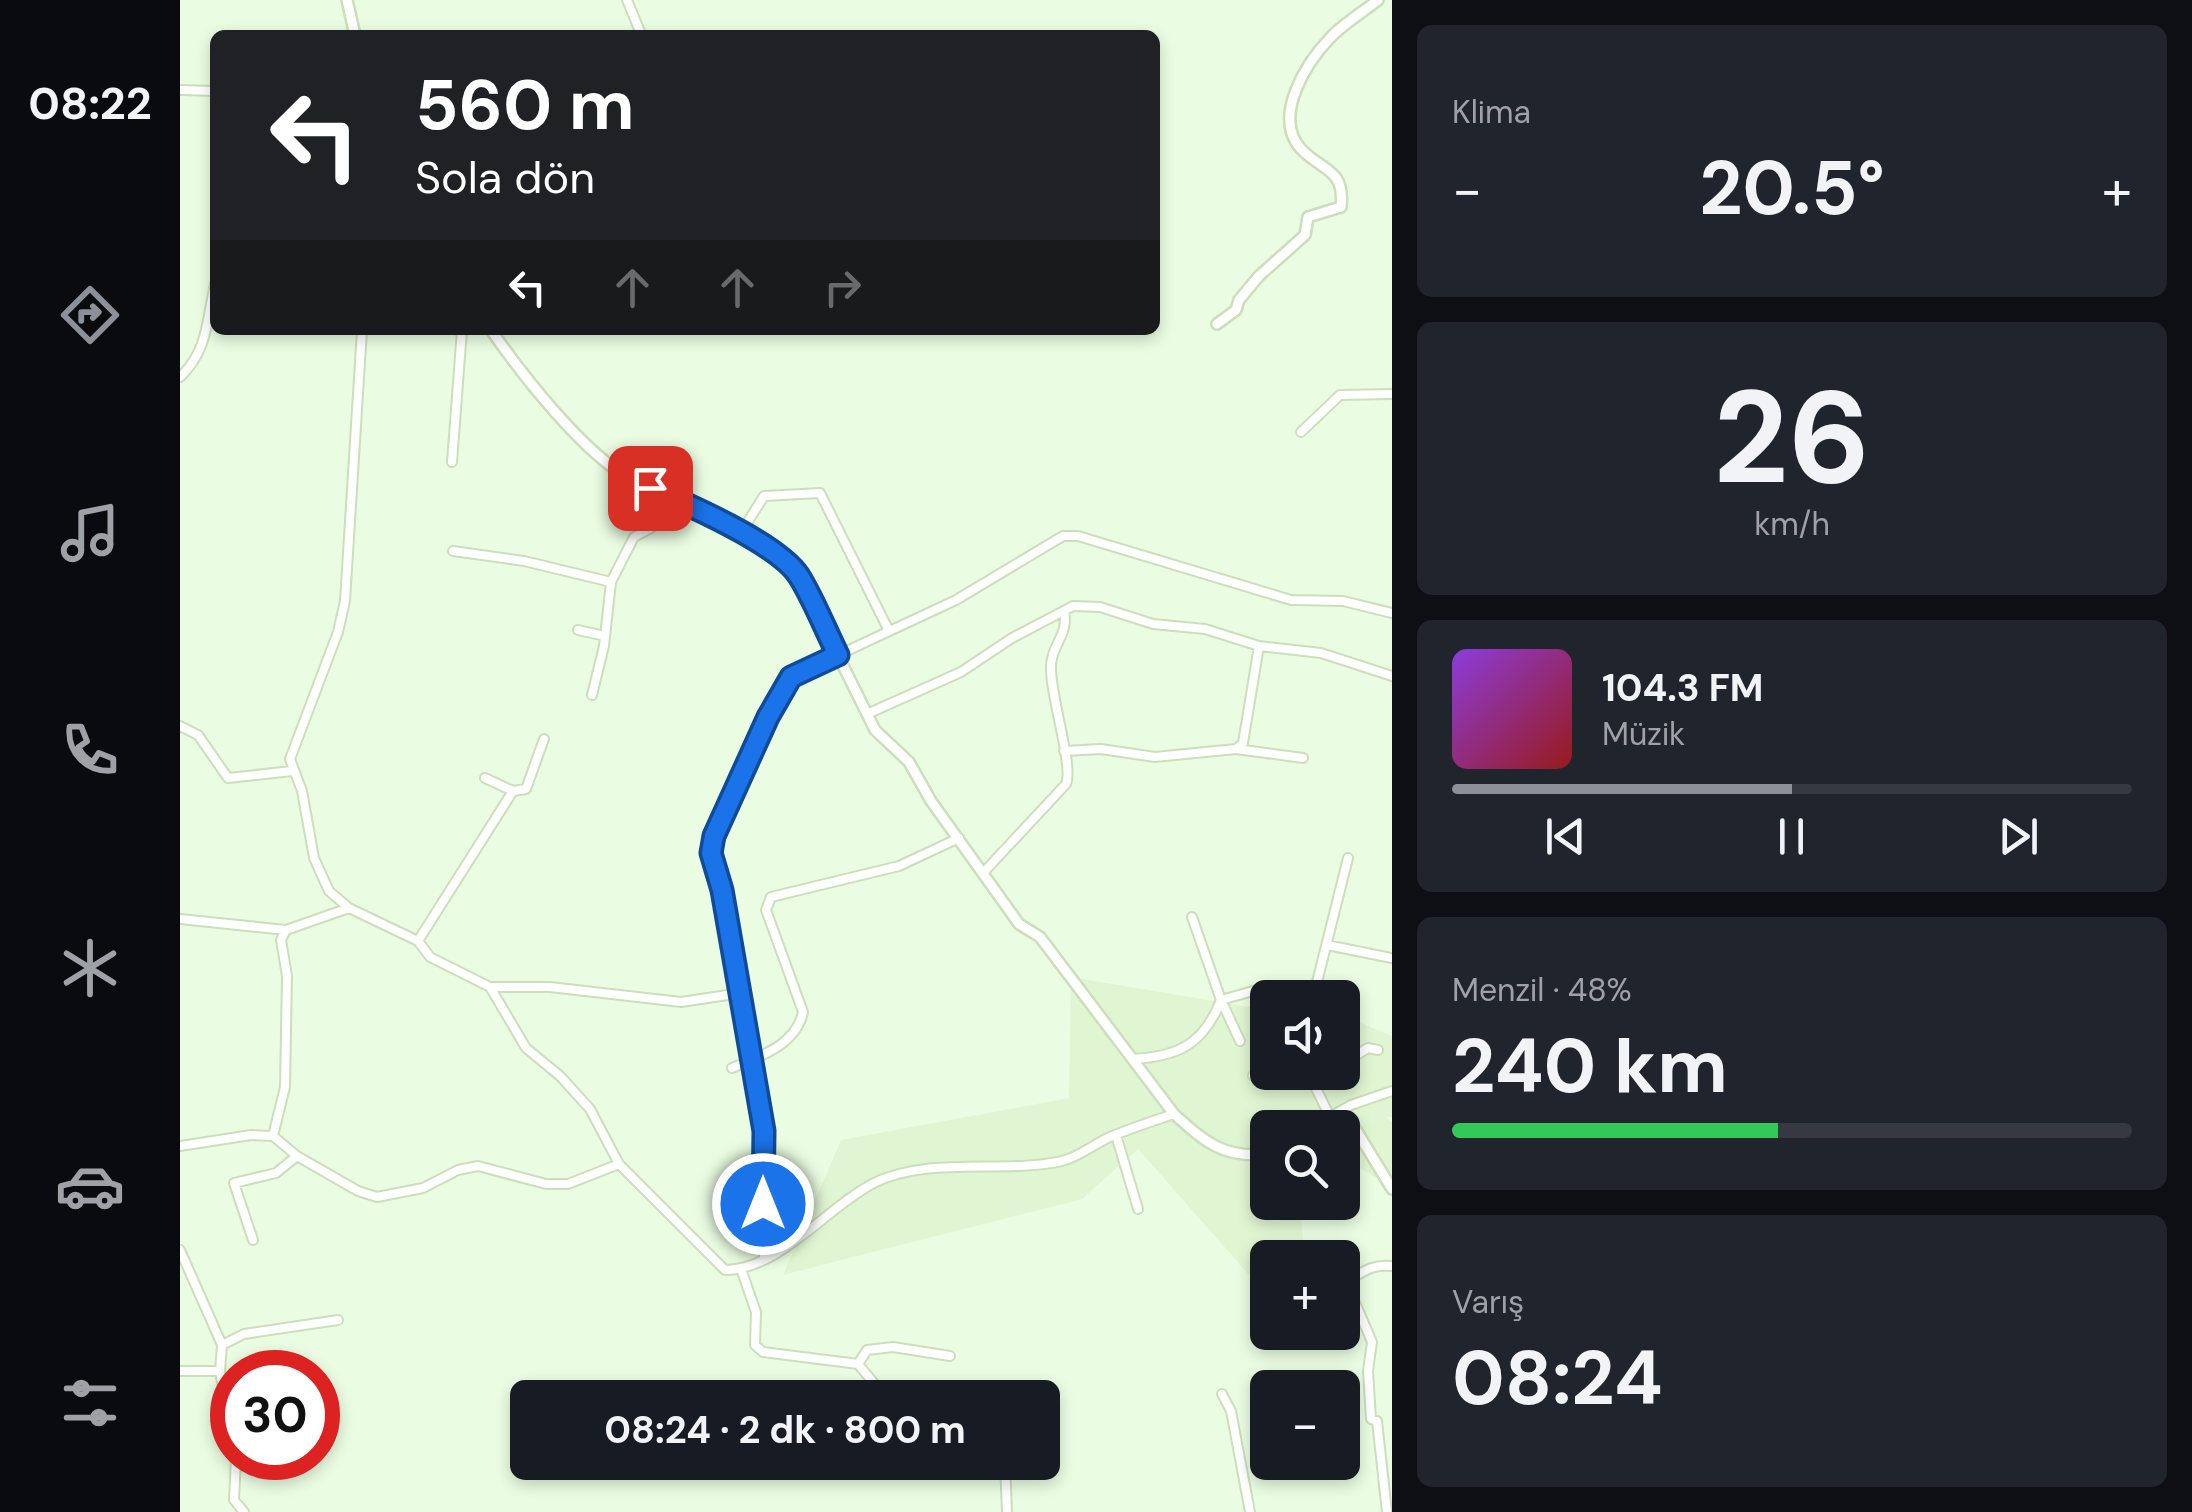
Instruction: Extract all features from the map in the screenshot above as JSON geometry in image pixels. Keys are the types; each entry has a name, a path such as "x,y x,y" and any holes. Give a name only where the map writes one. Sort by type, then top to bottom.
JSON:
{"street":[{"path":"348,0 354,30"},
{"path":"627,0 639,30"},
{"path":"1217,324 1236,310 1258,276 1305,235 1308,217 1341,208 1343,192 1337,176 1304,153 1294,140 1290,122 1295,94 1308,64 1332,35 1378,0"},
{"path":"180,90 210,92"},
{"path":"180,377 202,347 210,319"},
{"path":"362,335 345,600 338,632 290,759 302,790 314,858 329,892 349,908 418,941 430,957 490,987 550,987 681,1002 741,993"},
{"path":"452,462 462,335"},
{"path":"496,335 560,416 600,458 631,479 780,557 798,575 875,730 909,762 931,801 1019,924 1040,937 1174,1114 1225,1153 1250,1154"},
{"path":"1301,432 1340,395 1392,394"},
{"path":"740,534 764,496 820,493 889,631"},
{"path":"592,695 605,636 611,582 634,536 650,528 668,496"},
{"path":"764,1258 764,1131 722,890 711,853 714,836 768,717 791,677 956,600 1063,536 1078,536 1291,600 1343,601 1392,613"},
{"path":"453,551 524,561 611,582"},
{"path":"867,714 962,672 1012,638 1074,606 1100,607 1152,624 1205,629 1259,646 1321,653 1392,676"},
{"path":"983,873 1066,784 1071,773 1058,727 1051,664 1064,637 1064,611"},
{"path":"578,630 605,636"},
{"path":"1236,748 1243,743 1259,646"},
{"path":"180,726 198,736 228,778 292,771"},
{"path":"486,778 514,791 526,790 544,739"},
{"path":"1064,751 1102,749 1156,757 1236,748 1303,758"},
{"path":"418,941 514,791"},
{"path":"732,1068 792,1037 800,1026 802,1012 766,910 770,897 899,866 959,838"},
{"path":"1317,980 1348,858"},
{"path":"180,918 286,930 349,908"},
{"path":"1192,918 1240,1041"},
{"path":"273,1136 285,1087 287,976 281,940 286,930"},
{"path":"1326,945 1392,958"},
{"path":"490,987 526,1048 560,1076 590,1109 619,1164 725,1270 741,1270 788,1246 876,1182 917,1171 1021,1167 1066,1160 1116,1135 1174,1114"},
{"path":"1221,1000 1250,992"},
{"path":"1132,1059 1162,1058 1181,1050 1213,1020 1221,1000"},
{"path":"1360,1053 1368,1048 1378,1050"},
{"path":"1343,1110 1392,1092"},
{"path":"180,1146 251,1135 273,1136 296,1156 358,1191 377,1197 423,1188 458,1170 478,1166 546,1184 568,1184 619,1164"},
{"path":"1116,1135 1138,1209"},
{"path":"1360,1136 1392,1189"},
{"path":"253,1240 234,1183 276,1173 296,1156"},
{"path":"180,1250 222,1350"},
{"path":"1387,1512 1377,1421 1371,1420 1368,1371 1372,1342 1351,1294 1351,1280 1366,1269 1392,1266"},
{"path":"741,1270 756,1312 756,1345 763,1352 858,1364 871,1380"},
{"path":"222,1346 244,1334 338,1320"},
{"path":"858,1364 866,1350 893,1347 950,1356"},
{"path":"180,1370 210,1371"},
{"path":"1222,1394 1230,1410 1250,1512"},
{"path":"235,1480 234,1500 239,1510"},
{"path":"1006,1480 1007,1512"}],"shaded area":[{"path":"1071,977 1250,1007 1250,1090 1360,1090 1361,1023 1392,1036 1392,1117 1386,1117 1392,1122 1392,1188 1360,1168 1360,1110 1250,1110 1250,1220 1301,1220 1303,1240 1250,1240 1250,1276 1138,1149 1082,1199 783,1275 841,1140 1069,1098"}],"route":[{"path":"650,488 780,557 798,575 838,655 791,677 768,717 714,836 711,853 738,971 764,1131 763,1204"}]}
